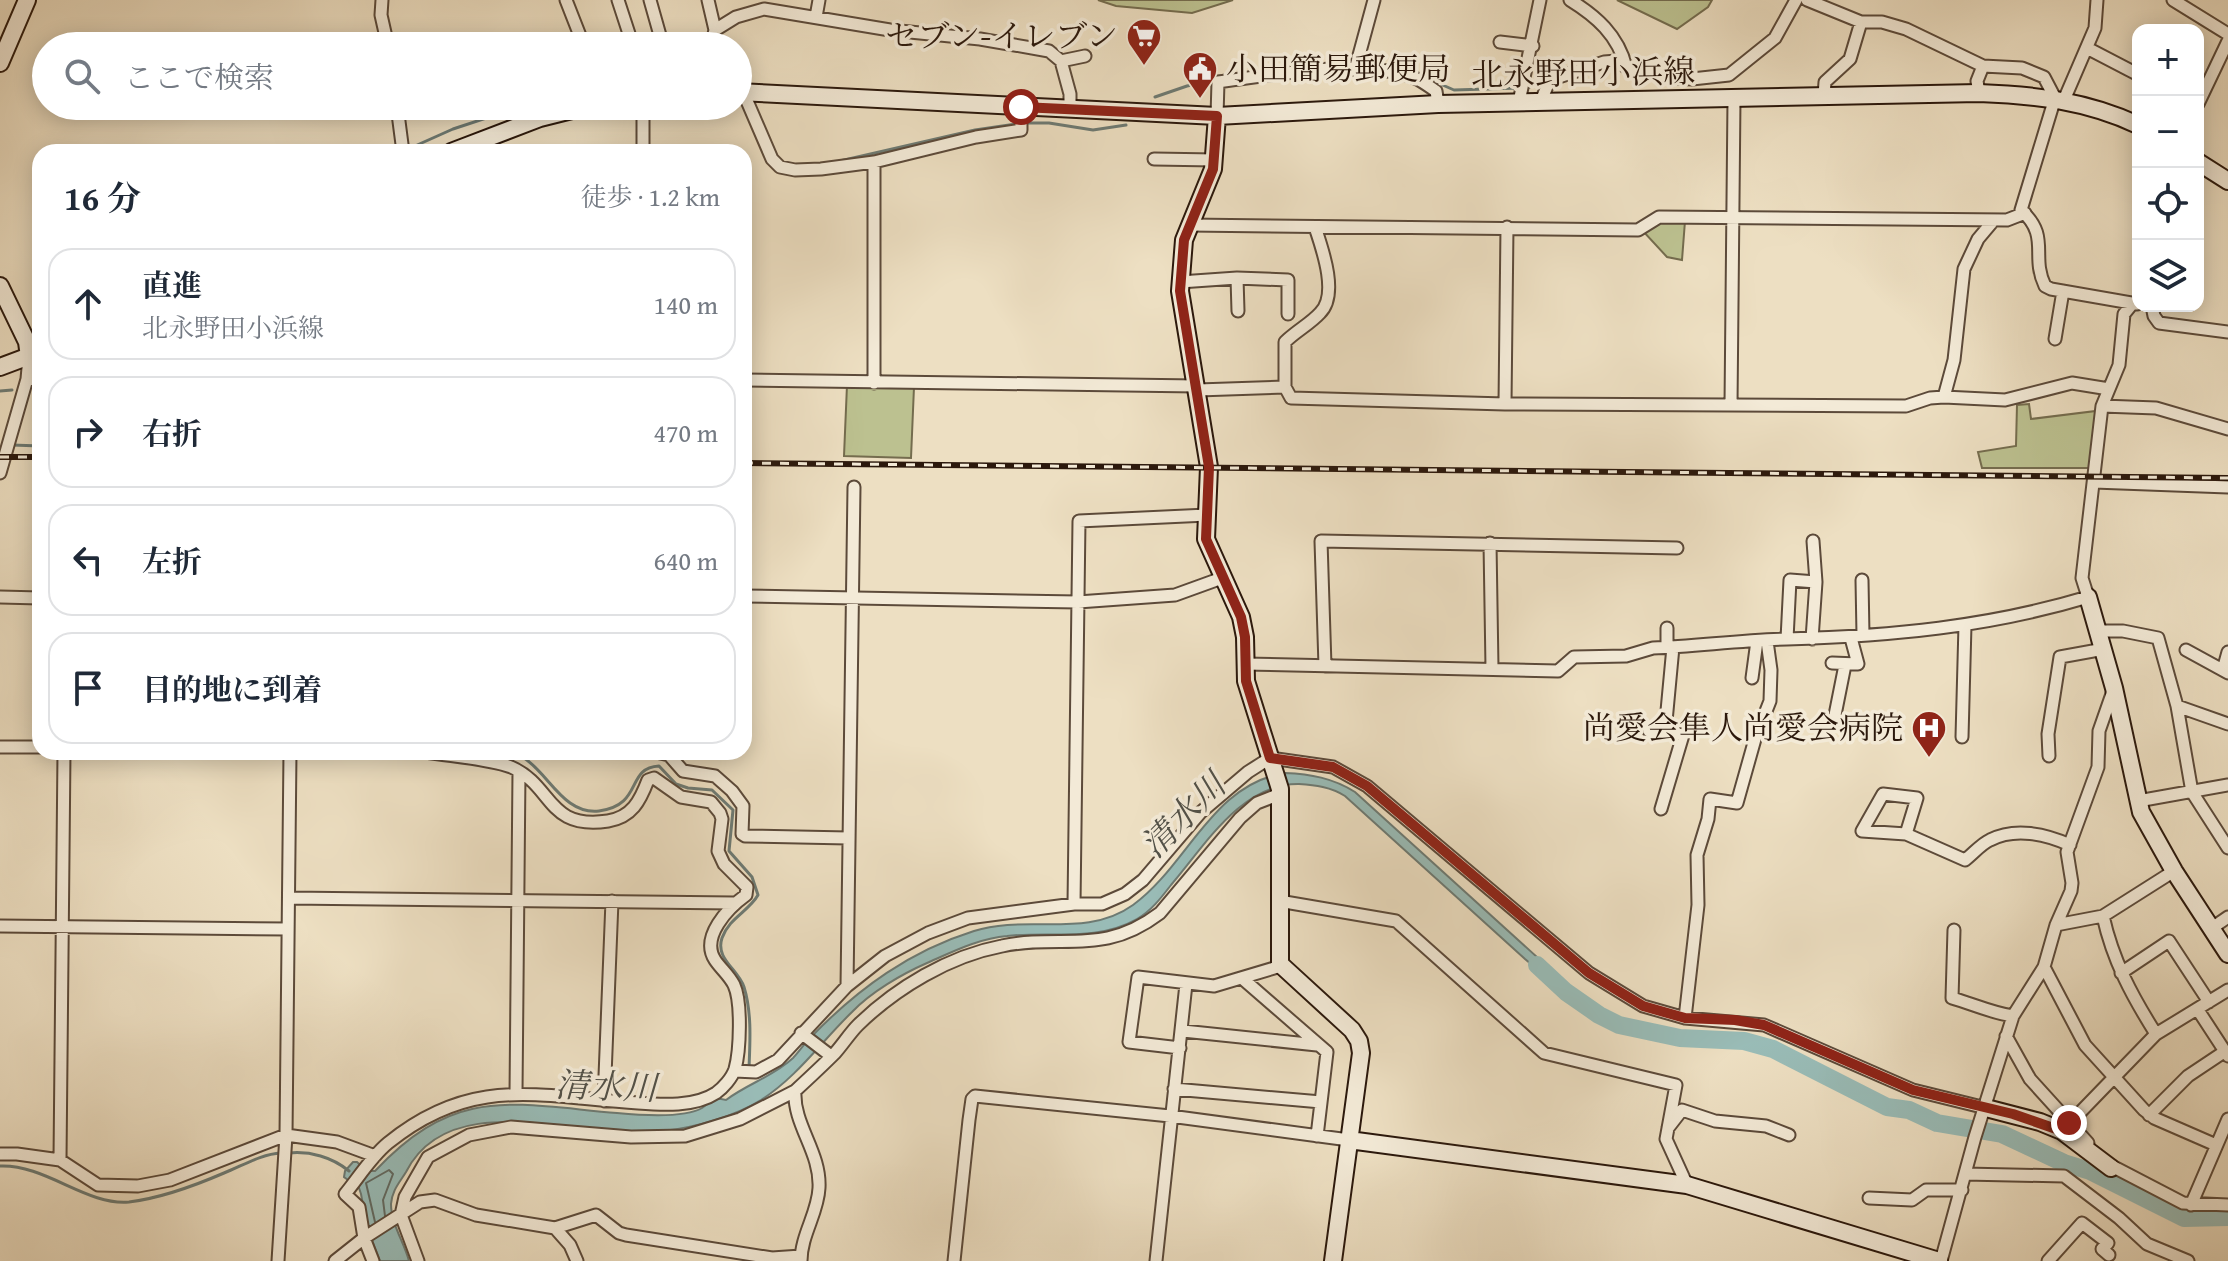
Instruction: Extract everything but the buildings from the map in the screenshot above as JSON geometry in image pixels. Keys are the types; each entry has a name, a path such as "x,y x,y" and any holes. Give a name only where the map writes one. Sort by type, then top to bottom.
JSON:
{"street":[{"path":"0,63 27,0"},
{"path":"382,0 385,32"},
{"path":"566,0 579,32"},
{"path":"618,0 628,32"},
{"path":"650,0 659,32"},
{"path":"708,0 714,31"},
{"path":"816,17 819,0"},
{"path":"1356,66 1374,0"},
{"path":"1521,92 1533,46 1540,0"},
{"path":"1570,0 1602,23 1625,63"},
{"path":"1541,101 1548,84 1559,77 1604,62 1617,61 1673,78 1729,75 1775,38 1796,0"},
{"path":"1807,0 1861,22 1882,22 1906,29 1983,66 2022,68 2044,77 2059,99"},
{"path":"2173,0 2228,34"},
{"path":"2095,1 2095,28 2059,99 2021,210 2039,232 2040,277 2045,286 2132,303"},
{"path":"714,31 718,25 753,5 890,30 1049,51 1061,61 1070,94 1070,110"},
{"path":"1824,96 1825,82 1850,59 1861,22"},
{"path":"2202,96 2228,41"},
{"path":"1500,42 1533,46"},
{"path":"2087,48 2132,71"},
{"path":"1061,61 1085,56"},
{"path":"1281,966 1280,792 1250,696 1241,617 1206,539 1209,467 1181,301 1182,252 1189,225 1215,160 1218,82 1356,66 1416,78 1436,91 1438,104"},
{"path":"1979,93 1977,81 1983,66"},
{"path":"1692,79 1694,99"},
{"name":"北永野田小浜線","path":"752,89 1021,118 1070,110 1217,116 1438,104 1521,92 1541,101 1979,93 2059,99 2109,112 2132,122"},
{"path":"1731,405 1734,99"},
{"path":"752,113 772,159 780,167 808,170 874,162 976,137 1021,118"},
{"path":"399,120 402,144"},
{"path":"472,144 535,120"},
{"path":"643,120 643,144"},
{"path":"1154,159 1215,160"},
{"path":"874,162 874,383"},
{"path":"2204,166 2228,181"},
{"path":"1189,225 1638,230 1659,217 2007,220 2025,213"},
{"path":"1944,397 1954,360 1964,269 1978,239 1994,220"},
{"path":"1315,227 1326,259 1329,297 1323,311 1285,342 1285,387 1291,398 1505,404 1906,406 1944,397 2005,400 2072,383 2109,389"},
{"path":"1505,404 1507,227"},
{"path":"1180,282 1237,278 1288,280 1288,314"},
{"path":"1237,278 1238,311"},
{"path":"0,286 32,351"},
{"path":"2055,339 2063,291"},
{"path":"2132,307 2124,314 2119,365 2102,406 2082,578 2104,649 2138,801 2146,822 2228,954"},
{"path":"2153,312 2159,323 2228,332"},
{"path":"0,367 32,356"},
{"path":"752,380 1285,387"},
{"path":"0,473 13,426 32,384"},
{"path":"2102,406 2156,408 2228,429"},
{"path":"2094,482 2228,487"},
{"path":"847,986 854,487"},
{"path":"1074,904 1079,521 1207,515"},
{"path":"1325,666 1321,541 1677,548"},
{"path":"1812,639 1816,582 1813,541"},
{"path":"1490,543 1492,668"},
{"path":"752,596 1078,602 1175,595 1222,578"},
{"path":"1787,639 1790,580 1816,582"},
{"path":"1832,663 1858,664 1862,580"},
{"path":"0,597 32,598"},
{"path":"1245,664 1558,671 1574,657 1626,656 1653,648 1857,636 1965,625 2031,614 2088,597"},
{"path":"1962,737 1965,625"},
{"path":"1665,732 1670,647 1667,628"},
{"path":"2099,631 2123,631 2158,638 2177,706 2192,792 2226,842"},
{"path":"1752,678 1762,641"},
{"path":"1685,1018 1697,920 1697,855 1708,819 1710,799 1737,803 1755,739 1770,701 1771,670 1762,641"},
{"path":"2049,756 2048,734 2060,657 2104,649"},
{"path":"2186,650 2226,672 2228,652"},
{"path":"1833,725 1845,665"},
{"path":"954,1261 970,1110 975,1096 1170,1116 1687,1185 1940,1261 2013,1016 2044,967 2056,925 2072,887 2067,852 2098,767 2099,731 2114,688"},
{"path":"2177,706 2228,724"},
{"path":"1649,731 1683,735 1661,809"},
{"path":"0,747 32,747"},
{"path":"60,1160 64,760"},
{"path":"278,1261 285,1164 290,760"},
{"path":"373,1261 364,1238 359,1207 345,1194 388,1143 444,1107 478,1097 516,1093 681,1104 714,1094 735,1071 737,996 733,984 713,958 710,946 714,932 734,903 746,895 747,887 724,864 718,851 722,819 711,802 681,797 654,778 648,780 635,808 620,819 586,824 571,819 552,806 519,772 509,766 473,760"},
{"path":"673,760 683,771 715,776 732,791 743,806 742,834 745,836 848,838"},
{"path":"735,1071 756,1072 778,1060 847,986 885,956 928,933 968,918 1074,904 1102,904 1125,894 1143,880 1201,812 1248,772 1271,762 1333,767 1358,781 1589,973 1643,1006 1685,1018 1735,1020 1764,1025 1913,1090 2065,1127"},
{"path":"516,1093 519,772"},
{"path":"2138,801 2228,785"},
{"path":"418,1261 401,1215 405,1197 428,1157 469,1135 511,1127 631,1137 685,1136 740,1119 795,1091 858,1025 923,975 1002,945 1090,943 1146,923 1160,913 1240,818 1257,803 1280,792"},
{"path":"1906,834 1917,798 1883,794 1862,831 1906,834 1965,860 1989,840 2013,834 2041,834 2070,845"},
{"path":"2056,925 2103,916 2174,871"},
{"path":"289,898 734,903"},
{"path":"604,1101 612,901"},
{"path":"1279,901 1396,921 1544,1053 1676,1085 1666,1139 1687,1185"},
{"path":"2103,916 2111,950 2121,973 2156,1034"},
{"path":"2212,928 2228,917"},
{"path":"0,926 288,929"},
{"path":"1954,930 1952,998 1982,1006 1994,1014 2013,1016"},
{"path":"2121,973 2169,941 2209,1002"},
{"path":"1180,1048 1129,1042 1138,977 1214,986 1281,966"},
{"path":"1281,966 1352,1030 1359,1041 1361,1053 1333,1261"},
{"path":"2044,967 2085,1045 2149,1115 2216,1145"},
{"path":"1243,979 1327,1052 1317,1136"},
{"path":"1156,1261 1186,984"},
{"path":"2065,1127 2156,1034 2228,990"},
{"path":"2149,1115 2188,1076 2226,1054 2198,1010"},
{"path":"1183,1031 1317,1045"},
{"path":"801,1033 831,1056"},
{"path":"2006,1036 2030,1079 2065,1127 2111,1168 2191,1205 2228,1205"},
{"path":"1174,1089 1321,1102"},
{"path":"335,1261 420,1202 435,1200 476,1215 555,1228 596,1215 621,1234 772,1258 801,1258 819,1189 817,1161 794,1107 795,1091"},
{"path":"1666,1132 1682,1110 1715,1121 1766,1126 1789,1135"},
{"path":"2191,1205 2228,1119"},
{"path":"0,1154 60,1160 98,1185 138,1186 170,1180 285,1138 337,1142 375,1156"},
{"path":"1965,1174 2064,1176 2147,1244 2188,1261"},
{"path":"1869,1198 1912,1200 1926,1190 1962,1190"},
{"path":"2048,1261 2082,1223 2108,1243 2102,1249 2109,1255"},
{"path":"555,1228 570,1245 577,1261"}],"green space":[{"path":"1098,0 1233,0 1192,13 1116,6"},
{"path":"1617,0 1712,0 1708,7 1677,29"},
{"path":"1660,220 1685,221 1682,260 1667,257 1642,230"},
{"path":"847,385 914,387 911,458 844,456"},
{"path":"2029,404 2031,419 2096,411 2089,468 1982,468 1978,452 2016,446 2017,405"}],"water":[{"path":"1285,773 1321,778 1355,792 1548,967 1553,980 1525,959 1345,796 1317,786 1278,786 1242,805 1226,820 1160,899 1137,919 1106,931 997,937 917,967 868,997 786,1081 761,1100 739,1111 701,1124 664,1131 633,1132 523,1122 487,1123 454,1130 427,1145 393,1194 393,1219 409,1261 380,1261 367,1227 359,1188 344,1177 353,1162 367,1171 375,1171 404,1143 432,1124 459,1112 487,1106 546,1106 660,1115 684,1114 702,1108 716,1098 726,1100 786,1064 867,987 928,949 994,926 1096,921 1133,905 1170,869 1219,809 1260,780"}],"waterway":[{"path":"1422,76 1454,90 1519,88"},
{"path":"1155,97 1217,80"},
{"path":"1527,88 1546,80"},
{"path":"419,144 480,120"},
{"path":"1024,123 1049,123 1093,130 1126,125"},
{"path":"840,161 975,130 1016,124"},
{"path":"0,391 12,390"},
{"path":"12,445 32,446"},
{"path":"527,760 566,800 587,811 599,811 623,802 642,773 659,766 676,784 712,790 733,810 729,851 752,877 758,895 729,925 721,945 724,958 741,981 747,997 749,1068"},
{"name":"清水川","path":"1537,965 1566,992 1619,1025 1680,1038 1744,1041 1773,1049 1887,1107 1909,1110 1937,1123 2002,1134 2064,1163 2090,1171 2184,1218 2228,1217"},
{"path":"0,1166 33,1171 97,1198 129,1202 178,1191 259,1158 281,1153"},
{"path":"289,1153 320,1156 349,1171"}],"railway":[{"path":"0,457 32,457"},
{"path":"752,463 2228,478"}],"place":[{"name":"セブン-イレブン","path":"1144,67"},
{"name":"小田簡易郵便局","path":"1200,100"},
{"name":"尚愛会隼人尚愛会病院","path":"1929,759"}],"route":[{"path":"1021,107 1217,116 1213,169 1184,240 1180,291 1209,467 1206,539 1241,617 1245,637 1246,681 1270,758 1333,767 1367,786 1589,973 1643,1006 1672,1016 1764,1025 1913,1090 2013,1114 2062,1131 2069,1123"}]}
